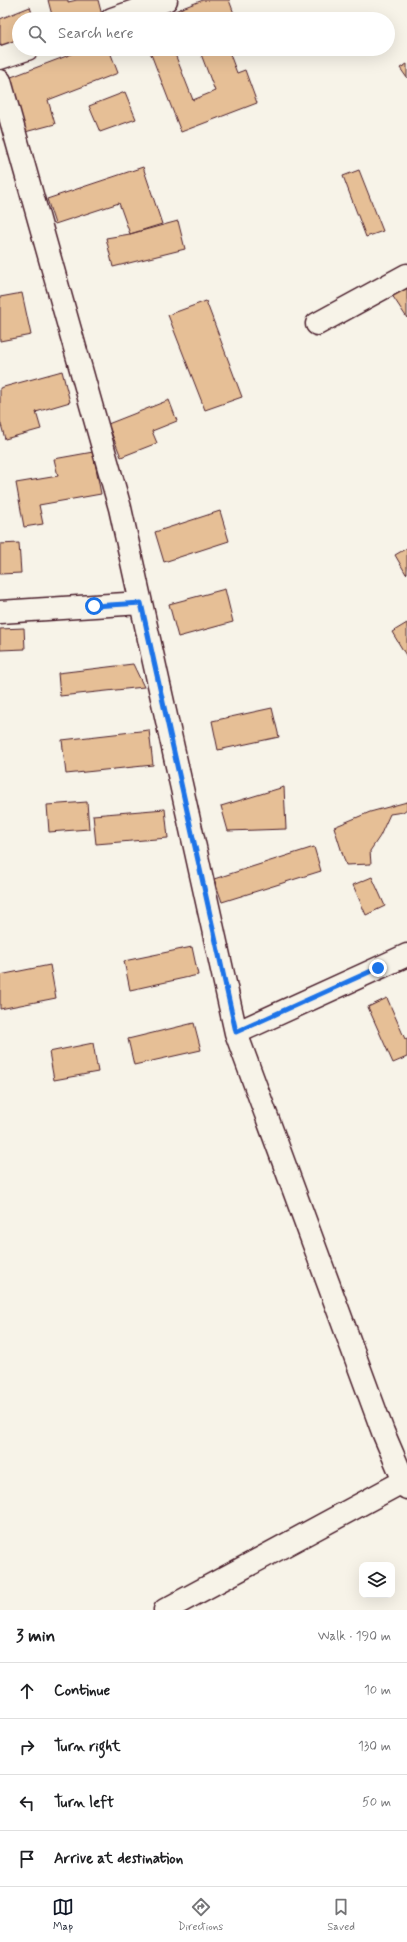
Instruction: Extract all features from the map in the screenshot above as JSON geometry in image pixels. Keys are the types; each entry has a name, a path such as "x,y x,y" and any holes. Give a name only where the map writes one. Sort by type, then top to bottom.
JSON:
{"street":[{"path":"132,12 166,0"},
{"path":"0,58 12,54"},
{"path":"0,81 120,508 236,1032 383,1432 406,1485 165,1610"},
{"path":"317,324 407,275"},
{"path":"0,612 141,603"},
{"path":"236,1032 407,955"}],"building":[{"path":"48,0 68,0 68,2 77,0 98,0 101,12 51,12"},
{"path":"203,0 229,0 233,12 172,12"},
{"path":"30,7 32,12 18,12"},
{"path":"12,14 12,48 4,51 0,42 0,19"},
{"path":"67,56 112,56 118,73 48,100 55,124 25,132 6,79"},
{"path":"152,56 176,56 193,100 215,91 202,56 231,56 237,73 245,70 257,103 181,132"},
{"path":"407,64 407,78 400,68"},
{"path":"125,92 136,119 100,132 89,106"},
{"path":"143,167 162,224 130,234 119,203 55,224 47,199"},
{"path":"359,170 383,231 366,237 343,176"},
{"path":"178,221 185,249 113,267 106,238 130,234"},
{"path":"407,277 407,318 388,289"},
{"path":"22,293 31,335 0,341 0,297"},
{"path":"206,301 242,397 205,410 168,315"},
{"path":"62,371 70,402 36,412 41,429 5,439 0,421 0,388"},
{"path":"169,400 177,421 152,431 157,443 121,457 108,424"},
{"path":"93,452 101,494 39,505 43,524 24,527 16,483 58,476 54,459"},
{"path":"220,511 229,541 164,562 155,532"},
{"path":"19,543 21,573 0,574 0,544"},
{"path":"407,548 407,573 406,574 395,555"},
{"path":"225,589 233,622 178,637 169,604"},
{"path":"407,623 407,657 392,632"},
{"path":"24,628 25,649 0,650 0,629"},
{"path":"133,664 144,687 60,696 58,673"},
{"path":"272,708 279,737 218,750 212,721"},
{"path":"149,730 153,765 66,774 62,740"},
{"path":"284,787 286,829 228,831 221,806"},
{"path":"87,802 89,829 49,832 47,805"},
{"path":"407,802 407,809 403,812 390,814 380,836 370,851 371,864 346,865 334,827 370,812"},
{"path":"165,809 168,838 96,844 93,815"},
{"path":"314,847 321,871 222,902 214,879"},
{"path":"372,877 385,906 366,915 353,885"},
{"path":"192,947 198,975 130,990 124,961"},
{"path":"50,965 56,998 0,1009 0,975"},
{"path":"387,998 405,1039 407,1038 407,1057 393,1063 368,1007"},
{"path":"194,1023 201,1050 134,1065 128,1039"},
{"path":"93,1043 98,1072 54,1080 49,1052"}],"route":[{"path":"94,606 141,603 236,1032 378,968"}]}
